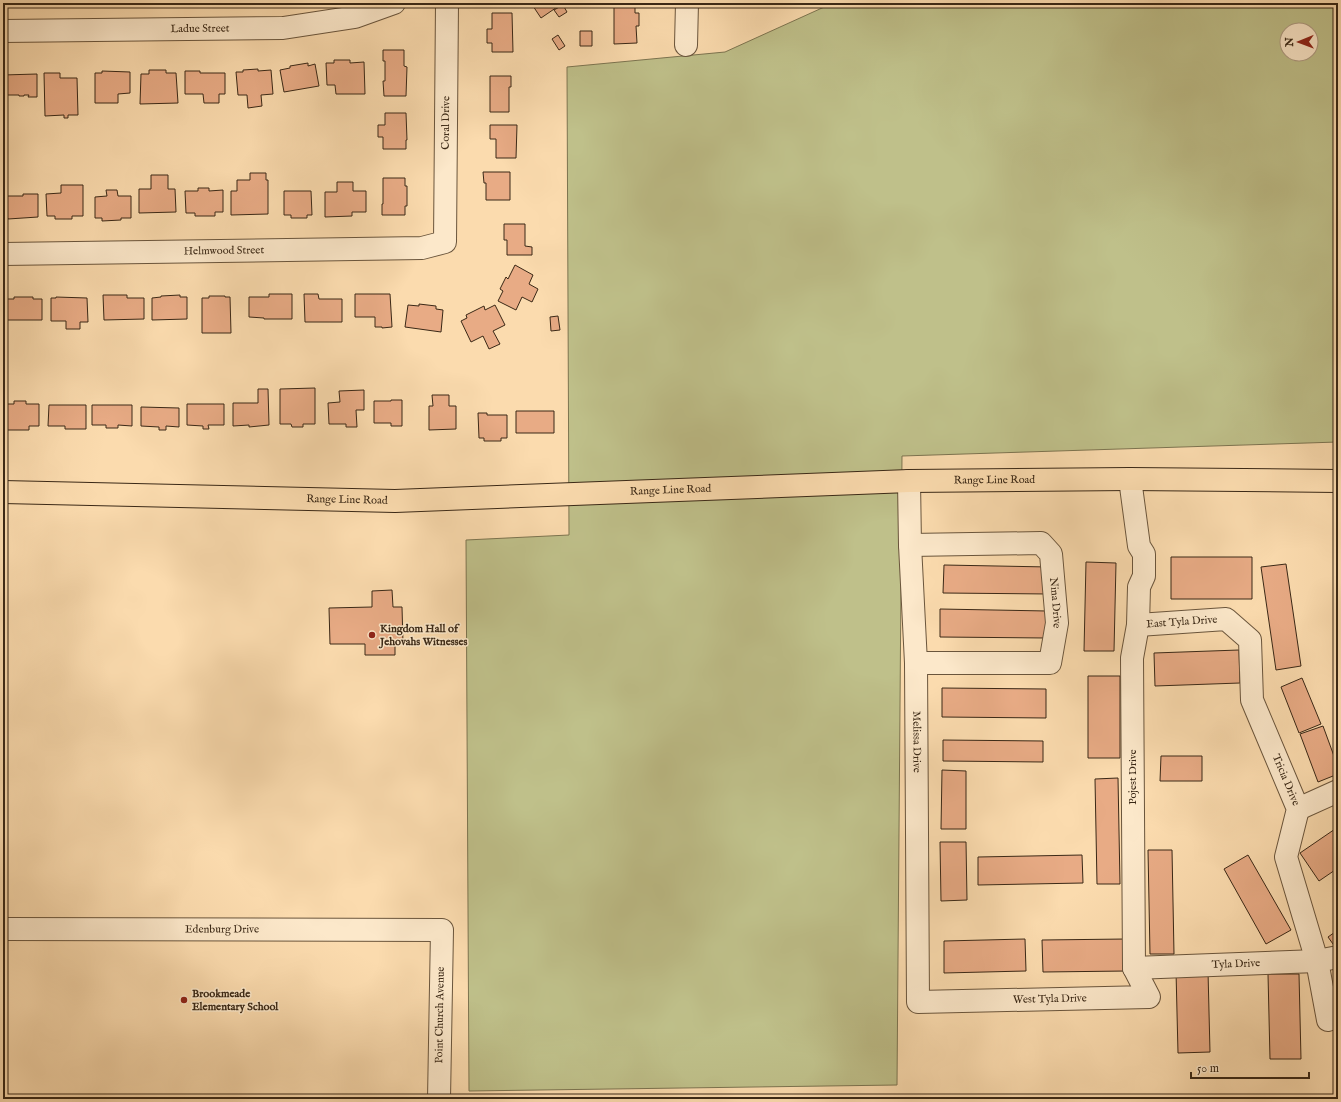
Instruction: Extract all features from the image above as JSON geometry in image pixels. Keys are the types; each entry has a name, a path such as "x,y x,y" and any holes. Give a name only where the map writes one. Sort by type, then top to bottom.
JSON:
{"main road":[{"name":"Range Line Road","path":"3,492 395,501 909,481 1338,481"}],"street":[{"name":"Ladue Street","path":"3,31 283,28 355,17 394,3"},
{"name":"Coral Drive","path":"445,242 447,3"},
{"path":"686,45 687,3"},
{"name":"Helmwood Street","path":"3,254 422,248 445,242"},
{"name":"Pojest Drive","path":"1130,480 1139,546 1144,554 1144,576 1139,587 1138,625 1132,658 1134,968"},
{"name":"Melissa Drive","path":"909,481 910,545 916,663 918,1002"},
{"name":"Nina Drive","path":"910,545 1041,543 1051,554 1057,623 1050,663 916,663"},
{"name":"East Tyla Drive","path":"1138,625 1226,619"},
{"name":"Tricia Drive","path":"1226,619 1250,640 1252,700 1298,809 1286,858 1317,962 1328,1020"},
{"path":"1298,809 1338,791"},
{"name":"Edenburg Drive","path":"3,929 442,930"},
{"name":"Point Church Avenue","path":"439,1099 442,930"},
{"name":"Tyla Drive","path":"1134,968 1317,962 1338,957"},
{"name":"West Tyla Drive","path":"918,1002 1149,997 1134,968"}],"green space":[{"path":"833,3 1338,3 1338,442 902,456 897,1085 469,1091 466,540 569,535 567,67 725,52"}],"building":[{"path":"531,3 563,3 541,18"},
{"path":"614,4 635,4 635,13 639,13 639,26 636,26 637,43 614,44"},
{"path":"563,5 567,12 559,17 554,10"},
{"path":"492,13 512,13 513,52 492,52 492,43 487,43 487,29 492,29"},
{"path":"580,31 592,31 592,46 580,46"},
{"path":"558,35 565,46 559,50 552,39"},
{"path":"383,50 404,50 404,66 407,67 406,96 384,96 383,81 385,81 385,61 383,61"},
{"path":"334,60 350,60 350,63 364,62 365,94 336,94 335,85 327,85 326,63 334,63"},
{"path":"308,63 308,66 315,64 319,86 284,92 280,70 290,68 290,66"},
{"path":"258,69 258,71 271,70 273,94 261,95 262,106 248,108 247,95 238,95 236,72"},
{"path":"149,70 166,70 166,73 176,73 178,103 140,104 141,74 149,74"},
{"path":"102,71 130,72 130,93 118,94 118,103 95,103 95,73 102,73"},
{"path":"185,71 200,71 200,73 225,73 225,94 219,94 219,103 204,103 203,94 185,94"},
{"path":"44,73 60,73 60,78 77,78 78,115 68,115 68,118 64,118 64,115 45,116"},
{"path":"37,74 37,97 28,97 29,95 3,95 3,75"},
{"path":"490,76 511,76 511,87 509,87 509,112 490,112"},
{"path":"385,113 406,113 406,149 383,149 383,137 378,137 378,125 385,125"},
{"path":"490,125 517,125 516,158 496,158 496,139 490,139"},
{"path":"483,172 510,172 510,200 486,200 486,183 484,183"},
{"path":"250,173 266,173 266,180 268,180 268,214 231,215 231,191 237,191 237,180 250,180"},
{"path":"151,175 168,175 168,189 175,189 176,212 139,213 139,189 151,189"},
{"path":"383,178 405,178 405,186 407,186 407,206 405,206 405,215 382,215"},
{"path":"337,182 353,182 353,191 366,191 366,212 352,212 352,216 325,217 325,192 337,192"},
{"path":"61,185 83,185 83,216 72,216 72,219 55,219 55,216 47,216 46,194 61,193"},
{"path":"198,188 209,188 209,191 223,190 223,212 215,212 215,216 195,216 195,213 186,213 185,191 198,191"},
{"path":"106,190 117,190 118,196 131,196 131,218 102,221 102,218 95,218 95,197 107,196"},
{"path":"284,191 311,191 312,215 307,215 307,218 291,218 291,215 284,215"},
{"path":"23,194 38,194 38,217 3,218 3,196 23,196"},
{"path":"504,224 525,224 525,246 532,247 532,255 507,255 507,240 504,240"},
{"path":"515,265 533,275 529,284 538,289 532,302 522,297 516,310 498,301 503,291 500,289 506,277 508,279"},
{"path":"269,294 292,294 292,319 264,319 249,317 249,297 269,297"},
{"path":"304,294 318,294 319,299 342,299 342,322 305,322"},
{"path":"355,294 390,294 392,327 375,327 375,317 355,317"},
{"path":"103,295 127,295 127,298 144,298 144,319 104,320"},
{"path":"180,295 180,297 187,297 187,319 152,320 152,298"},
{"path":"209,296 230,297 231,333 202,333 202,298 209,298"},
{"path":"14,297 33,297 33,299 42,299 42,320 7,320 7,318 3,318 3,301 7,301 7,299 14,299"},
{"path":"51,298 87,298 88,322 80,322 80,329 66,329 66,321 51,321"},
{"path":"419,304 436,306 436,309 443,310 441,332 405,327 408,305 419,306"},
{"path":"495,305 505,325 493,331 500,344 489,349 483,336 471,342 461,321 467,318 466,315 484,306 485,310"},
{"path":"558,316 560,330 551,331 550,317"},
{"path":"315,388 315,424 303,424 303,427 292,427 291,424 280,424 280,389"},
{"path":"258,389 268,389 269,425 249,427 249,425 233,426 233,403 258,403"},
{"path":"364,390 364,410 356,410 357,427 346,427 346,424 329,424 328,403 340,402 339,391"},
{"path":"432,395 449,395 449,406 456,406 456,429 429,430 429,406 433,406"},
{"path":"402,400 402,426 391,426 391,423 374,423 374,401"},
{"path":"14,401 26,401 26,404 39,404 39,426 29,426 29,430 4,430 3,404 14,404"},
{"path":"187,404 224,404 224,425 208,425 209,429 203,429 203,426 187,425"},
{"path":"49,405 86,405 86,429 65,429 65,426 48,426"},
{"path":"92,405 132,405 132,426 118,425 118,428 106,428 106,425 92,425"},
{"path":"141,407 179,408 179,427 166,426 166,430 159,430 159,427 141,426"},
{"path":"516,411 554,411 554,433 516,433"},
{"path":"478,413 487,413 487,415 507,415 507,438 501,438 501,441 484,441 484,438 479,438"},
{"path":"1171,557 1252,557 1252,599 1171,599"},
{"path":"1086,562 1116,563 1114,651 1084,651"},
{"path":"1286,564 1301,666 1276,670 1261,567"},
{"path":"944,565 1049,567 1049,594 943,593"},
{"path":"392,590 393,607 402,607 403,643 395,643 395,655 365,655 365,644 330,644 329,608 372,607 372,591"},
{"path":"940,609 1047,611 1046,638 940,637"},
{"path":"1239,650 1240,683 1155,686 1154,653"},
{"path":"1088,676 1120,676 1120,758 1088,758"},
{"path":"1302,678 1321,724 1299,733 1281,687"},
{"path":"942,688 1046,689 1046,718 942,717"},
{"path":"1323,726 1338,767 1338,774 1318,782 1300,734"},
{"path":"943,740 1043,741 1043,762 943,761"},
{"path":"1161,756 1202,756 1202,781 1160,781"},
{"path":"942,770 966,771 966,829 941,829"},
{"path":"1118,778 1120,884 1097,884 1095,779"},
{"path":"1338,827 1338,868 1319,881 1300,853"},
{"path":"940,842 966,842 967,900 941,901"},
{"path":"1148,850 1172,850 1174,954 1150,954"},
{"path":"1082,855 1083,883 978,885 978,857"},
{"path":"1248,855 1291,930 1266,944 1224,869"},
{"path":"1338,930 1338,951 1328,937"},
{"path":"1025,939 1026,971 944,973 944,941"},
{"path":"1126,939 1127,971 1043,972 1042,940"},
{"path":"1176,971 1208,971 1210,1052 1178,1053"},
{"path":"1268,974 1299,974 1301,1059 1270,1059"}],"place":[{"name":"Kingdom Hall of Jehovahs Witnesses","path":"372,635"},
{"name":"Brookmeade Elementary School","path":"184,1000"}]}
